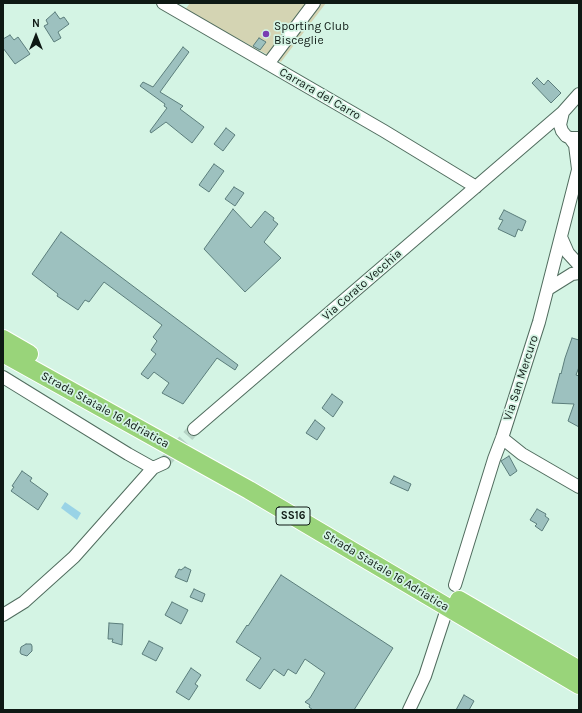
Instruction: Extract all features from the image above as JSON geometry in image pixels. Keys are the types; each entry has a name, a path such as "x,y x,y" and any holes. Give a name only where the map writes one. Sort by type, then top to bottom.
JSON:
{"highway":[{"name":"Strada Statale 16 Adriatica","path":"3,339 161,429 317,521 489,617 579,670"},
{"name":"Strada Statale 16 Adriatica","path":"3,353 250,490 579,685"}],"street":[{"name":"Carrara del Carro","path":"163,3 476,187"},
{"path":"268,64 314,3"},
{"name":"Via Corato Vecchia","path":"194,429 563,112 579,94"},
{"path":"563,112 560,125 570,136"},
{"name":"Via Corato Vecchia","path":"530,140 545,132 553,130 570,136"},
{"name":"Via San Mercuro","path":"455,585 539,322 555,263 578,167 577,152 570,136"},
{"path":"561,237 577,269"},
{"path":"555,263 562,270 577,269"},
{"path":"548,289 577,269"},
{"path":"3,377 153,468"},
{"path":"502,438 522,454 579,487"},
{"path":"3,615 24,602 74,557 153,468 164,463"},
{"path":"409,710 425,676 445,615"}],"green space":[{"name":"Sporting Club Bisceglie","path":"190,3 326,3 281,62 185,10"}],"water":[{"path":"65,502 81,513 77,520 61,508"}],"building":[{"path":"55,12 60,19 64,17 69,24 58,32 61,38 54,42 44,26 48,24 46,20"},
{"path":"10,35 14,40 18,37 30,54 15,64 3,48 3,39"},
{"path":"259,38 266,42 260,50 253,46"},
{"path":"183,47 189,52 160,92 183,106 180,109 204,127 192,143 166,122 151,133 150,131 167,108 164,106 165,104 140,86 143,82 153,87"},
{"path":"537,78 544,85 548,80 561,93 551,103 532,83"},
{"path":"226,128 235,135 223,151 214,144"},
{"path":"214,164 224,171 209,192 199,185"},
{"path":"234,187 244,193 235,206 225,199"},
{"path":"233,209 251,228 265,211 274,218 273,220 278,224 264,242 281,258 245,292 204,249"},
{"path":"504,210 526,221 522,231 518,229 515,237 498,229 503,220 499,219"},
{"path":"61,232 238,365 235,370 217,358 183,404 162,393 169,383 154,372 148,379 141,374 156,354 151,350 157,341 153,337 162,325 104,282 89,302 85,300 78,310 57,296 58,294 32,274"},
{"path":"572,338 579,340 579,367 576,375 579,376 579,427 568,421 574,404 552,403"},
{"path":"332,394 343,402 333,417 322,408"},
{"path":"315,420 325,428 317,440 306,433"},
{"path":"509,456 517,471 510,476 501,461"},
{"path":"22,471 32,478 30,481 48,494 38,510 11,491 14,487 12,486"},
{"path":"394,476 411,484 408,491 390,483"},
{"path":"537,509 546,514 545,516 549,519 542,531 535,526 537,524 530,520"},
{"path":"185,567 191,570 187,582 175,577 179,569 181,570"},
{"path":"281,575 393,648 354,710 313,710 309,707 310,705 305,702 310,698 325,673 305,659 296,674 288,669 284,676 274,669 260,689 246,680 261,658 236,642"},
{"path":"194,589 205,594 202,602 190,597"},
{"path":"172,602 188,610 181,624 165,615"},
{"path":"109,623 123,624 122,645 112,642 113,639 108,639"},
{"path":"149,641 163,648 156,661 142,654"},
{"path":"26,644 31,644 32,646 32,651 27,656 21,654 20,652 21,647"},
{"path":"191,668 201,675 195,684 198,686 189,700 176,692"},
{"path":"464,695 474,701 469,710 456,710"}],"tunnel":[{"path":"164,463 194,429"}],"place":[{"name":"Sporting Club Bisceglie","path":"266,34"}]}
